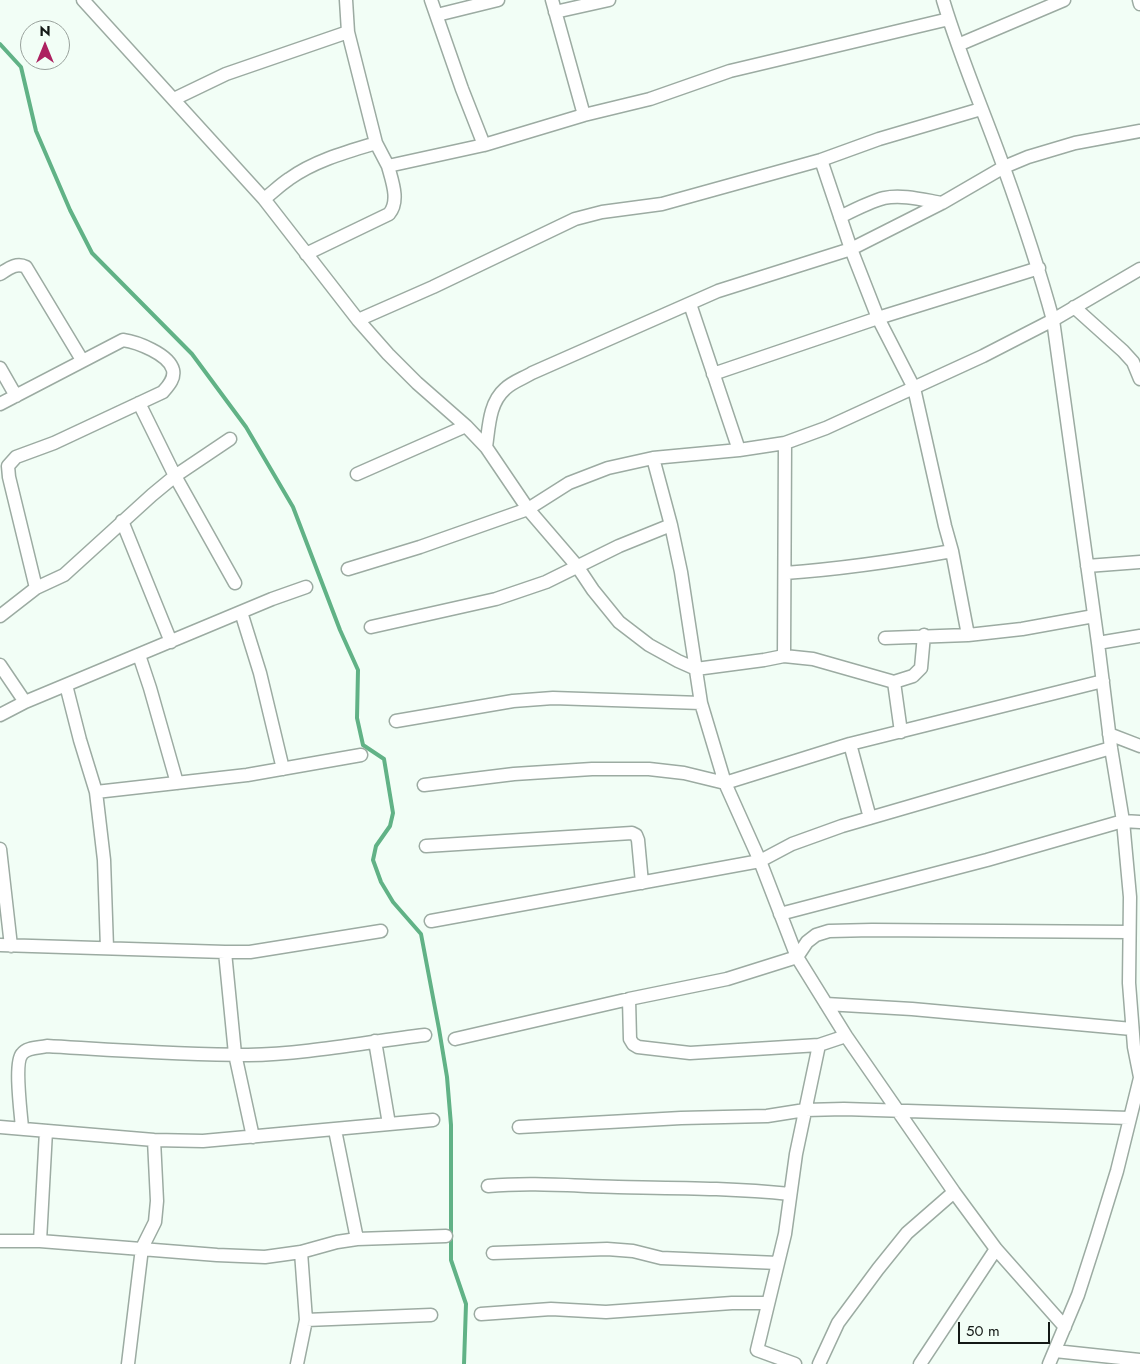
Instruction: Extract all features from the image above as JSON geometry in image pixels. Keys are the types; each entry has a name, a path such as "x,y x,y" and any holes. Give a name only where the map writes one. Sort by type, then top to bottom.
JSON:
{"street":[{"path":"83,0 264,200 358,320 417,383 466,426 486,447 528,509 577,566 593,590 619,622 649,645 696,669 784,656 812,659 894,682 913,676 921,668 924,636"},
{"path":"306,254 390,214 394,209 395,203 388,166 376,143 348,32 346,0"},
{"path":"431,0 484,145"},
{"path":"436,15 498,0"},
{"path":"584,115 554,6 609,0"},
{"path":"943,0 1039,268 1053,320 1109,734 1135,897 1129,932 1134,982 1132,1029 1137,1047 1140,1077 1117,1171 1098,1236 1078,1295 1049,1364"},
{"path":"958,45 1064,0"},
{"path":"1139,0 1140,4"},
{"path":"388,166 484,145 584,115 650,99 730,71 949,19"},
{"path":"174,99 226,74 348,32"},
{"path":"358,320 433,288 575,219 602,212 662,204 821,160 879,139 981,109"},
{"path":"486,447 492,408 497,397 506,388 532,373 718,291 851,249 942,203 1004,167 1028,157 1075,143 1140,131"},
{"path":"264,200 289,179 312,165 376,143"},
{"path":"821,160 851,249 878,318 914,388 952,550 968,635"},
{"path":"840,216 885,198 900,197 942,203"},
{"path":"0,274 15,266 26,266 82,360"},
{"path":"713,374 878,318 1039,268"},
{"path":"348,569 420,547 528,509 569,483 608,468 653,458 739,450 785,443 826,428 983,356 1138,273"},
{"path":"690,304 739,450"},
{"path":"1074,307 1123,351 1133,362 1140,379"},
{"path":"0,404 123,340 134,341 152,349 170,364 174,371 171,382 163,392 54,443 16,457 8,466 8,477 36,588"},
{"path":"0,368 16,396"},
{"path":"139,403 175,476 235,583"},
{"path":"357,474 466,426"},
{"path":"0,616 36,588 64,575 122,521 175,476 230,439"},
{"path":"784,656 785,443"},
{"path":"653,458 681,572 701,703 725,783 760,861 797,956 846,1036 954,1192 996,1249 1065,1327"},
{"path":"122,521 171,642"},
{"path":"371,627 496,599 546,582 619,546 671,525"},
{"path":"785,573 902,561 952,550"},
{"path":"1087,566 1140,562"},
{"path":"0,715 24,702 306,587"},
{"path":"241,612 260,673 283,769"},
{"path":"885,638 968,635 1022,629 1094,616"},
{"path":"1098,643 1140,636"},
{"path":"139,655 177,782"},
{"path":"0,665 24,702"},
{"path":"424,785 514,774 592,769 650,769 684,773 725,783 850,744 1103,681"},
{"path":"894,682 901,732"},
{"path":"66,686 96,792 104,860 107,948"},
{"path":"396,721 513,701 553,698 701,703"},
{"path":"1109,734 1140,746"},
{"path":"850,744 870,818"},
{"path":"431,921 760,861 812,836 1111,748"},
{"path":"96,792 247,775 361,755"},
{"path":"780,914 977,863 1123,821 1140,822"},
{"path":"426,846 632,833 636,835 638,840 642,883"},
{"path":"0,850 6,945 250,952 381,931"},
{"path":"455,1039 629,999 727,979 797,956 807,942 816,935 829,931 1129,932"},
{"path":"225,952 235,1054 253,1137"},
{"path":"629,999 630,1039 638,1047 690,1053 820,1045 846,1036"},
{"path":"826,1004 912,1009 1132,1029"},
{"path":"22,1128 18,1078 19,1062 21,1055 30,1049 47,1046 235,1054 302,1051 425,1035"},
{"path":"374,1041 389,1124"},
{"path":"795,1364 757,1350 785,1234 805,1110 820,1045"},
{"path":"519,1127 681,1118 767,1116 805,1110 844,1109 1129,1118"},
{"path":"0,1127 154,1140 203,1141 433,1120"},
{"path":"335,1130 356,1239"},
{"path":"40,1241 46,1131"},
{"path":"128,1364 142,1248 155,1222 157,1202 154,1140"},
{"path":"488,1186 566,1184 616,1187 710,1188 790,1194"},
{"path":"819,1364 838,1323 878,1268 907,1233 954,1192"},
{"path":"0,1241 40,1241 265,1257 301,1252 356,1239 446,1236"},
{"path":"493,1254 607,1249 661,1258 778,1263"},
{"path":"920,1364 996,1249"},
{"path":"297,1364 306,1320 301,1252"},
{"path":"481,1314 551,1309 606,1312 732,1303 768,1303"},
{"path":"306,1320 431,1315"},
{"path":"1054,1351 1140,1360"}],"waterway":[{"path":"0,44 21,67 36,131 70,210 92,253 192,354 246,427 293,507 340,630 358,670 357,718 363,745 384,759 393,813 390,826 376,846 373,860 381,882 393,902 421,934 447,1077 451,1125 451,1260 466,1304 464,1364"}]}
